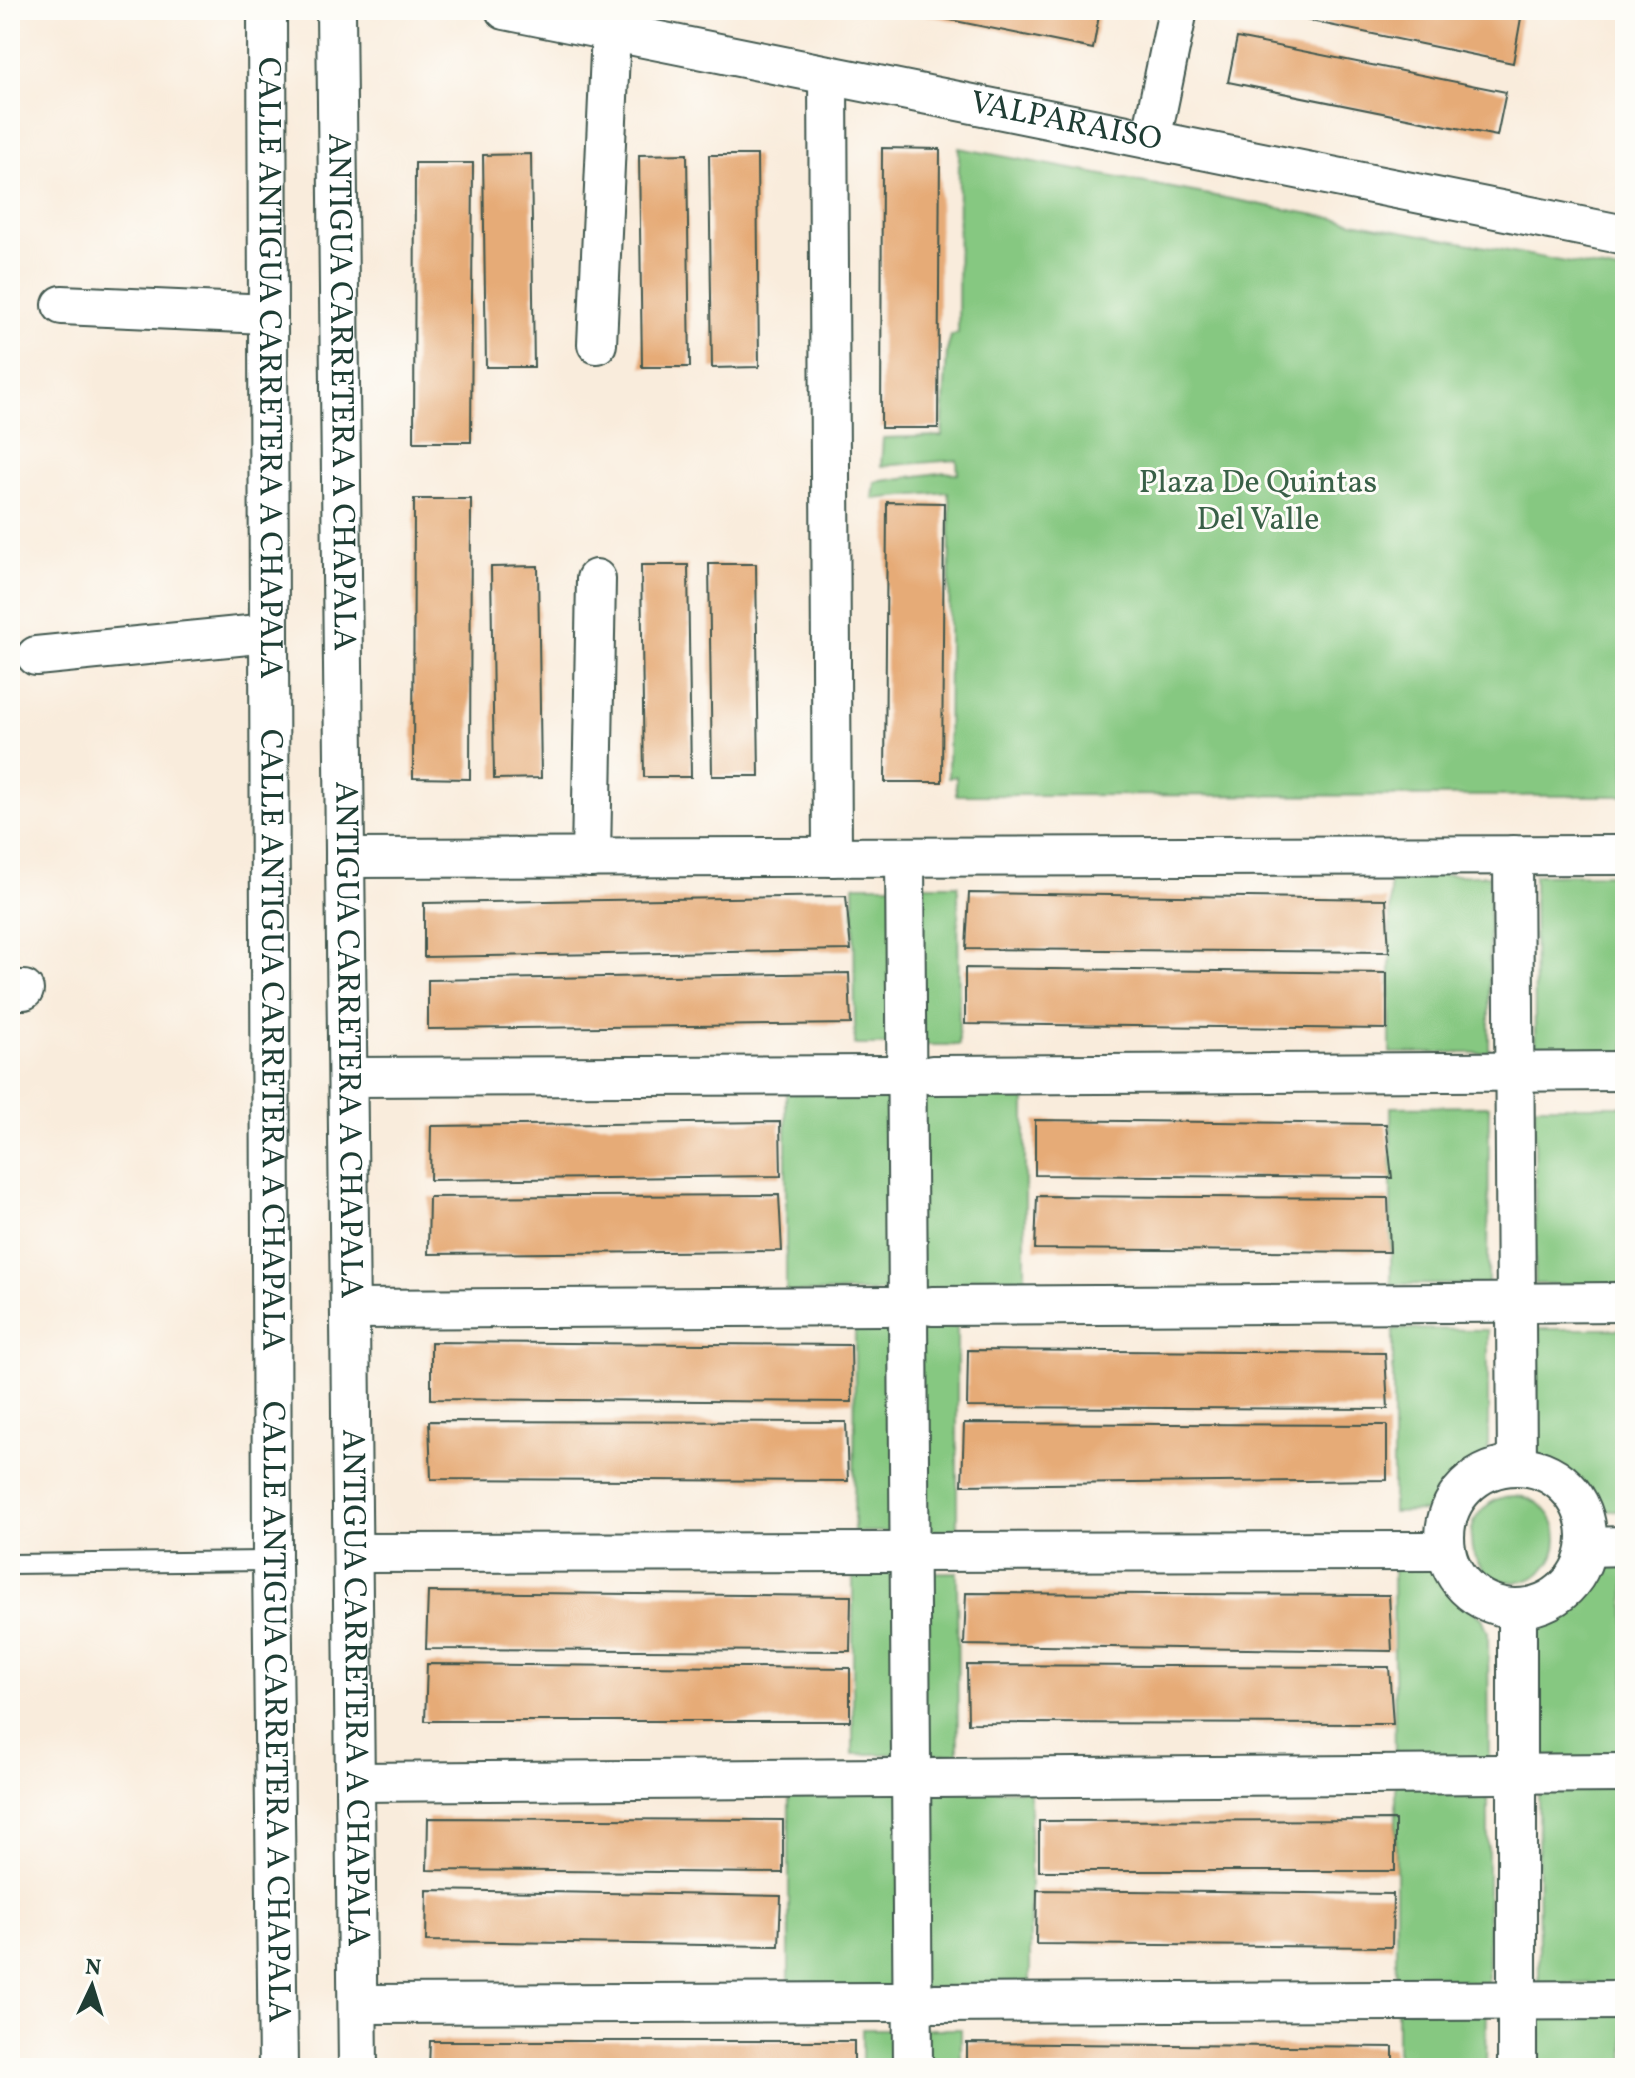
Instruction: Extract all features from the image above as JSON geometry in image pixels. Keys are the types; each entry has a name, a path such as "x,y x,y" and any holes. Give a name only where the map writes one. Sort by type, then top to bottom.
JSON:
{"street":[{"name":"CALLE ANTIGUA CARRETERA A CHAPALA","path":"267,10 272,1561 278,2068"},
{"name":"ANTIGUA CARRETERA A CHAPALA","path":"336,10 358,2068"},
{"name":"VALPARAISO","path":"505,10 613,21 828,75 1625,235"},
{"path":"1151,140 1178,10"},
{"path":"597,344 613,21"},
{"path":"828,75 832,857"},
{"path":"62,305 268,314"},
{"path":"591,858 596,579"},
{"path":"36,656 269,633"},
{"path":"1513,855 1517,1466"},
{"path":"345,858 1625,855"},
{"path":"905,857 913,2068"},
{"path":"932,1075 1625,1071"},
{"path":"348,1077 891,1075"},
{"path":"932,1306 1625,1302"},
{"path":"350,1309 887,1306"},
{"path":"1517,1466 1540,1470 1562,1482 1578,1500 1586,1523 1587,1547 1581,1567 1563,1590 1538,1605 1517,1609 1479,1599 1463,1586 1452,1570 1445,1551 1444,1530 1450,1509 1460,1491 1477,1477 1496,1468 1517,1466"},
{"path":"1587,1547 1625,1546"},
{"path":"353,1553 1445,1551"},
{"path":"1517,1609 1517,2068"},
{"path":"932,1778 1625,1773"},
{"path":"355,1782 892,1778"},
{"path":"935,2003 1625,2000"},
{"path":"358,2004 893,2002"}],"lane":[{"path":"10,1564 272,1561"}],"green space":[{"name":"Plaza De Quintas Del Valle","path":"959,148 1625,273 1625,796 956,795 956,776 948,778 948,492 873,499 875,482 945,472 958,474 957,460 881,466 883,438 942,436 947,351 951,336 958,333"},
{"path":"1625,874 1625,1052 1535,1053 1534,875"},
{"path":"1390,875 1489,875 1489,1053 1390,1053"},
{"path":"854,885 958,885 959,1045 855,1045"},
{"path":"786,1088 1025,1088 1025,1292 786,1292"},
{"path":"1489,1106 1488,1285 1391,1284 1391,1107"},
{"path":"1535,1106 1625,1106 1625,1284 1535,1284"},
{"path":"855,1327 957,1327 957,1532 854,1532"},
{"path":"1393,1329 1488,1330 1488,1459 1451,1479 1438,1491 1426,1511 1393,1512"},
{"path":"1536,1329 1625,1329 1625,1511 1598,1511 1586,1490 1573,1477 1536,1458"},
{"path":"1514,1496 1531,1499 1545,1508 1554,1522 1557,1539 1554,1556 1545,1570 1531,1579 1514,1582 1497,1579 1483,1570 1474,1556 1471,1539 1474,1522 1483,1508 1497,1499"},
{"path":"1433,1565 1445,1590 1482,1618 1488,1632 1489,1764 1395,1765 1393,1566"},
{"path":"1592,1565 1625,1565 1625,1764 1536,1763 1537,1631 1542,1617 1580,1589"},
{"path":"957,1572 958,1754 853,1754 853,1573"},
{"path":"1625,1782 1625,1983 1539,1984 1538,1783"},
{"path":"1396,1783 1488,1783 1488,1984 1396,1984"},
{"path":"789,1790 1030,1790 1030,1988 789,1989"},
{"path":"1487,2008 1486,2068 1397,2068 1397,2009"},
{"path":"1540,2008 1625,2008 1625,2068 1540,2068"},
{"path":"862,2029 961,2029 961,2068 862,2068"}],"building":[{"path":"901,10 1100,10 1093,49"},
{"path":"1257,10 1479,10 1521,18 1513,63"},
{"path":"1237,38 1506,92 1497,136 1228,82"},
{"path":"882,148 940,149 938,428 881,428"},
{"path":"531,154 534,367 486,367 483,155"},
{"path":"687,154 690,367 642,367 639,155"},
{"path":"709,155 757,155 759,367 712,368"},
{"path":"415,163 473,163 471,442 414,442"},
{"path":"414,499 471,499 470,779 413,778"},
{"path":"887,502 944,503 942,782 885,782"},
{"path":"709,564 756,564 759,776 712,776"},
{"path":"641,565 688,565 691,777 644,777"},
{"path":"538,566 541,778 494,779 491,567"},
{"path":"969,893 1386,899 1389,952 966,949"},
{"path":"846,896 851,950 424,957 424,903"},
{"path":"965,968 1387,973 1387,1029 965,1024"},
{"path":"849,973 851,1024 428,1029 428,980"},
{"path":"1035,1120 1386,1124 1392,1178 1035,1175"},
{"path":"780,1122 781,1176 430,1180 431,1126"},
{"path":"779,1195 782,1251 428,1254 429,1197"},
{"path":"1037,1196 1388,1198 1390,1252 1035,1249"},
{"path":"431,1342 851,1345 852,1402 431,1399"},
{"path":"968,1350 1385,1353 1388,1409 967,1407"},
{"path":"429,1421 846,1422 848,1481 431,1479"},
{"path":"964,1423 1387,1425 1387,1480 962,1485"},
{"path":"428,1592 851,1596 850,1651 426,1649"},
{"path":"966,1593 1389,1595 1392,1651 964,1645"},
{"path":"427,1664 850,1668 850,1721 425,1721"},
{"path":"967,1665 1389,1667 1393,1724 968,1723"},
{"path":"428,1818 783,1820 783,1873 427,1870"},
{"path":"1395,1820 1395,1871 1039,1871 1039,1821"},
{"path":"427,1890 781,1896 779,1946 426,1941"},
{"path":"1037,1890 1393,1894 1392,1947 1036,1944"},
{"path":"430,2041 854,2041 854,2068 429,2068"},
{"path":"967,2043 1393,2047 1393,2068 967,2068"}]}
